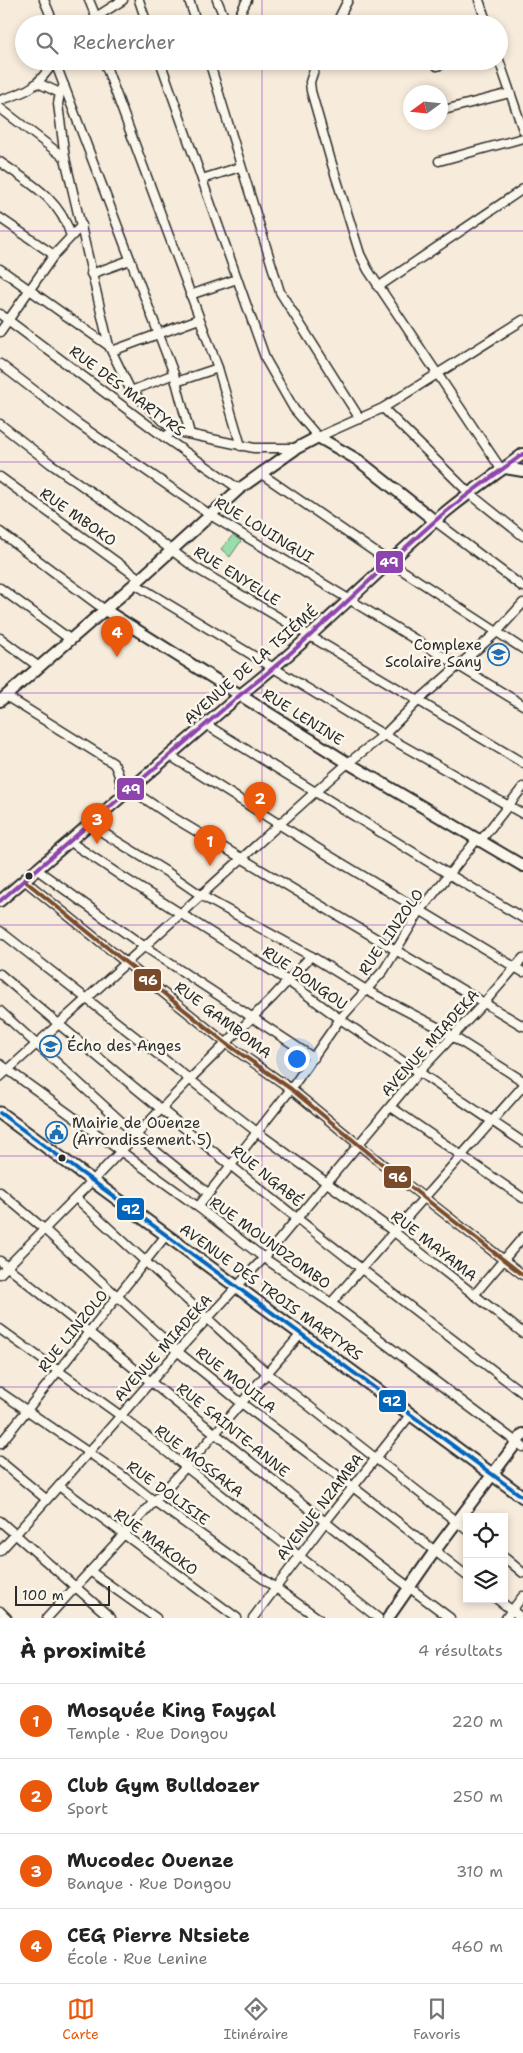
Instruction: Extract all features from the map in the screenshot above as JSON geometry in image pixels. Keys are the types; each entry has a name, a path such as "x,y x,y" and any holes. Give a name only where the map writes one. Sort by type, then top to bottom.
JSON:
{"main road":[{"name":"AVENUE DES TROIS MARTYRS","path":"0,1105 61,1154"},
{"name":"AVENUE DES TROIS MARTYRS","path":"0,1113 95,1178 239,1283 496,1472 523,1497"},
{"name":"AVENUE DES TROIS MARTYRS","path":"95,1178 167,1234 239,1283 301,1334 411,1414 496,1472 523,1488"}],"street":[{"path":"44,0 50,15"},
{"path":"89,0 93,15"},
{"path":"101,15 123,0"},
{"path":"139,0 144,15"},
{"path":"188,0 194,15"},
{"path":"217,0 223,15"},
{"path":"240,15 247,0"},
{"path":"340,15 348,0"},
{"path":"479,0 484,15"},
{"path":"0,100 23,93 38,83 49,70"},
{"path":"58,70 174,374 190,434"},
{"path":"107,70 218,368 241,446"},
{"path":"163,70 266,360 294,409 318,437 358,460 523,587"},
{"path":"214,70 240,167 280,292 360,419"},
{"path":"314,70 310,82 311,91 360,254 378,287 503,468 523,471"},
{"path":"502,70 523,130"},
{"path":"38,83 60,93"},
{"path":"64,85 60,93 59,119 66,158 111,348 131,391 174,430 254,448 297,448"},
{"path":"448,109 510,92"},
{"path":"0,108 66,158"},
{"path":"439,162 523,138"},
{"path":"0,162 54,203 66,219 71,236"},
{"path":"202,179 240,167"},
{"path":"378,287 523,189"},
{"path":"0,218 54,255"},
{"path":"0,332 31,291 54,255 82,225"},
{"path":"92,274 130,260"},
{"path":"0,269 111,348"},
{"path":"190,295 237,279"},
{"name":"RUE DES MARTYRS","path":"0,314 164,437 239,489"},
{"path":"111,348 158,334 199,318"},
{"path":"523,320 383,408 297,448 260,473 239,489 212,516 138,582 2,699 113,763 118,771 119,784 127,792 169,815 523,1026"},
{"name":"RUE LOUINGUI","path":"0,364 77,424 212,516 523,705"},
{"path":"176,382 218,368"},
{"path":"131,391 174,374"},
{"path":"383,408 469,493 523,536"},
{"name":"RUE ENYELLE","path":"0,424 51,464 194,567 523,763"},
{"path":"164,437 174,430"},
{"name":"AVENUE DE LA TSIÉMÉ","path":"0,901 205,724 274,668 435,521 469,493 523,454"},
{"path":"260,473 391,563 523,648"},
{"name":"RUE MBOKO","path":"0,477 138,582 384,735 523,814"},
{"name":"RUE LENINE","path":"0,532 105,610 348,763 523,866"},
{"path":"0,588 71,640"},
{"path":"0,1077 145,947 180,913 202,896 314,792 384,735 419,700 497,632 523,604"},
{"path":"0,638 39,667"},
{"path":"205,724 523,918"},
{"path":"170,755 420,911 523,972"},
{"name":"RUE LINZOLO","path":"198,1207 314,1058 340,1020 384,970 420,911 523,787"},
{"path":"89,824 202,896 311,956 366,990 395,1004 523,1081"},
{"name":"RUE DONGOU","path":"69,841 288,981 340,1020 418,1073 428,1076 523,1142"},
{"path":"36,869 145,947 314,1058"},
{"name":"RUE GAMBOMA","path":"24,880 227,1044 291,1088 424,1198 523,1274"},
{"name":"RUE MAYAMA","path":"0,932 257,1132 394,1231 523,1333"},
{"path":"0,1274 311,956"},
{"name":"AVENUE MIADEKA","path":"0,1551 89,1453 150,1380 264,1258 418,1073 484,1003 523,958"},
{"name":"RUE NGABÉ","path":"0,974 161,1110 523,1394"},
{"path":"0,1011 136,1135 208,1193"},
{"name":"RUE MOUNDZOMBO","path":"0,1064 198,1207 264,1258 331,1303 521,1441"},
{"path":"331,1303 523,1086"},
{"path":"391,1107 523,1198"},
{"name":"RUE MOUILA","path":"0,1192 119,1296 177,1351 240,1402 463,1573"},
{"path":"76,1198 268,1373 463,1527"},
{"name":"RUE LINZOLO","path":"0,1444 167,1234"},
{"path":"474,1295 523,1237"},
{"name":"RUE SAINTE-ANNE","path":"0,1261 369,1557 450,1618"},
{"name":"RUE MOSSAKA","path":"0,1329 120,1416 378,1618"},
{"path":"47,1618 185,1468 240,1402 301,1334"},
{"name":"RUE DOLISIE","path":"0,1392 89,1453 318,1618"},
{"name":"AVENUE NZAMBA","path":"253,1618 326,1521 411,1414"},
{"path":"388,1618 434,1552 521,1441"},
{"path":"0,1461 46,1500"},
{"name":"RUE MAKOKO","path":"59,1486 237,1618"},
{"path":"0,1521 111,1618"},
{"path":"506,1558 523,1573"},
{"path":"90,1571 156,1618"},
{"path":"506,1618 523,1596"},
{"path":"502,1603 522,1618"},
{"path":"0,1611 7,1618"}],"green space":[{"path":"233,535 241,541 230,557 221,549"}],"transit line":[{"name":"49","path":"0,901 266,674 446,512 523,454"},
{"name":"96","path":"24,880 227,1044 291,1089 404,1182 523,1275"},
{"name":"92","path":"0,1113 523,1497"}],"place":[{"name":"Complexe Scolaire Sany","path":"498,654"},
{"name":"CEG Pierre Ntsiete","path":"117,657"},
{"name":"Club Gym Bulldozer","path":"260,823"},
{"name":"Mucodec Ouenze","path":"97,844"},
{"name":"Mosquée King Fayçal","path":"210,866"},
{"name":"Écho des Anges","path":"51,1046"},
{"name":"Mairie de Ouenze (Arrondissement 5)","path":"56,1132"}]}
